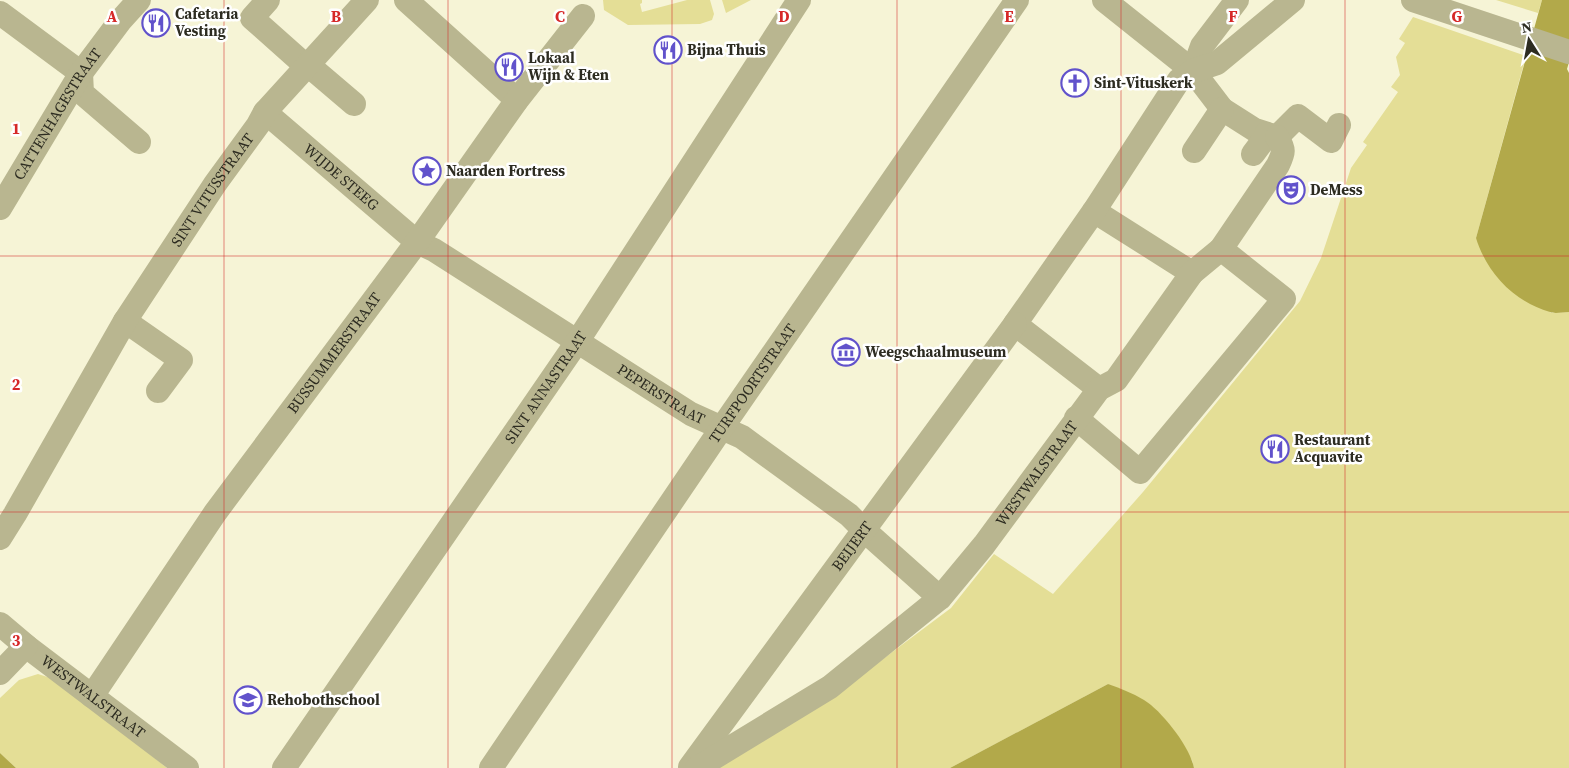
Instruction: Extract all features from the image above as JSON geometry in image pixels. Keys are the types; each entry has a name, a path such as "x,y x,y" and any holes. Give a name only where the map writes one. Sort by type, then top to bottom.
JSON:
{"street":[{"name":"CATTENHAGESTRAAT","path":"0,208 81,73 120,21 139,0"},
{"path":"268,0 252,18 354,104"},
{"name":"SINT VITUSSTRAAT","path":"2,528 125,321 215,184 258,125 265,112 367,0"},
{"path":"406,0 517,100"},
{"name":"SINT ANNASTRAAT","path":"284,768 577,342 799,0"},
{"name":"TURFPOORTSTRAAT","path":"491,768 721,429 1017,0"},
{"path":"1104,0 1193,71 1222,109 1255,130 1272,135"},
{"path":"1193,71 1202,46 1237,0"},
{"path":"1243,0 1263,24"},
{"path":"1193,71 1217,63 1293,0"},
{"path":"1412,0 1569,52"},
{"path":"0,13 81,73 82,93 139,142"},
{"name":"BUSSUMMERSTRAAT","path":"92,696 215,514 417,242 517,100 583,16"},
{"name":"BEIJERT","path":"689,768 865,531 1015,324 1094,211 1180,80 1193,71"},
{"path":"1194,151 1222,109"},
{"name":"WIJDE STEEG","path":"265,112 417,242"},
{"path":"1253,154 1262,142 1298,116 1331,141 1338,125"},
{"name":"WESTWALSTRAAT","path":"697,768 830,687 940,598 984,545 1099,389 1116,380 1192,273 1221,249 1284,154 1282,145 1272,135"},
{"path":"1094,211 1192,273"},
{"name":"PEPERSTRAAT","path":"417,242 434,250 691,414 742,437 849,515 940,598"},
{"path":"1076,418 1140,472 1284,299 1221,249"},
{"path":"125,321 181,360 158,391"},
{"path":"1015,324 1062,348 1099,389"},
{"name":"WESTWALSTRAAT","path":"0,624 26,646 187,768"},
{"path":"0,674 26,646"}],"shaded area":[{"path":"603,0 642,0 640,4 642,12 687,0 710,0 714,14 712,20 700,24 628,25 604,10"},
{"path":"722,0 751,0 726,13"},
{"path":"1496,0 1542,0 1538,13"},
{"path":"1542,0 1569,0 1569,62 1567,69 1569,73 1569,312 1557,313 1524,301 1503,284 1487,263 1476,238"},
{"path":"1413,17 1526,56 1476,238 1551,313 1569,312 1569,768 1194,768 1192,760 1108,684 950,768 710,768 843,689 951,608 994,554 1053,594 1143,492 1300,301 1321,258 1351,168 1367,145 1363,142 1398,92 1391,87 1400,75 1396,57 1405,43 1399,39"},
{"path":"38,674 60,681 167,768 16,768 0,753 0,698 19,680"},
{"path":"1108,684 1140,697 1159,712 1181,740 1194,768 950,768"},
{"path":"0,753 16,768 0,768"}],"place":[{"name":"Cafetaria Vesting","path":"156,23"},
{"name":"Bijna Thuis","path":"668,50"},
{"name":"Lokaal Wijn & Eten","path":"509,67"},
{"name":"Sint-Vituskerk","path":"1075,83"},
{"name":"Naarden Fortress","path":"427,171"},
{"name":"DeMess","path":"1291,190"},
{"name":"Weegschaalmuseum","path":"846,352"},
{"name":"Restaurant Acquavite","path":"1275,449"},
{"name":"Rehobothschool","path":"248,700"}]}
